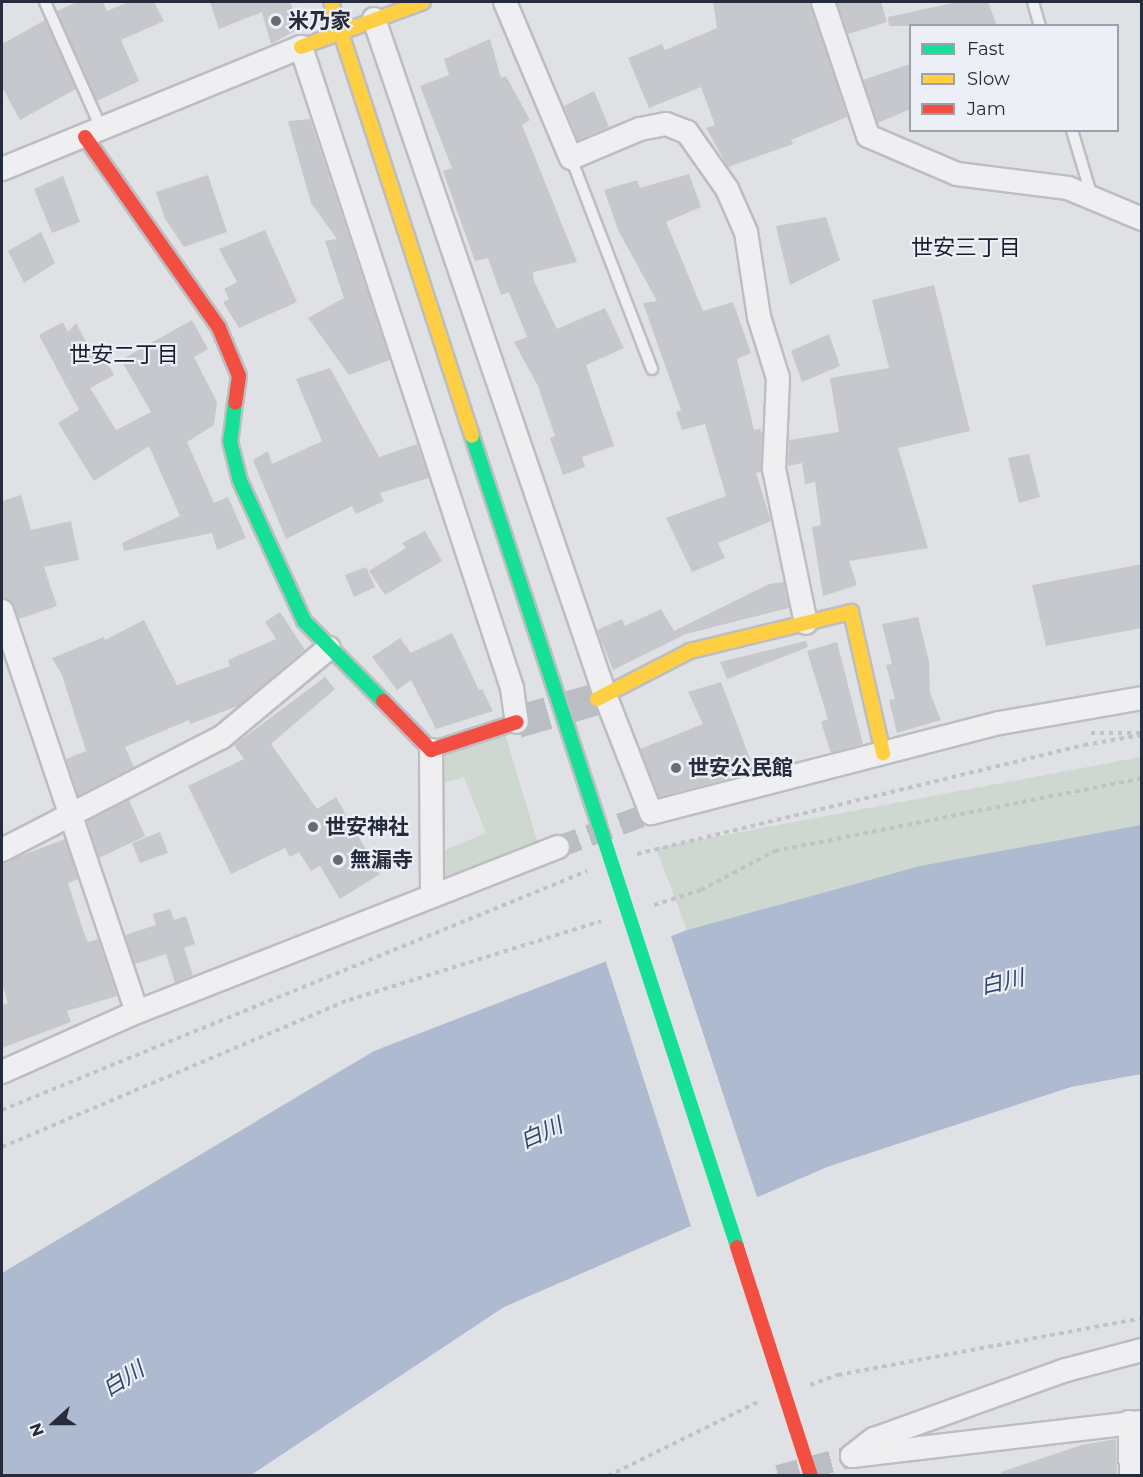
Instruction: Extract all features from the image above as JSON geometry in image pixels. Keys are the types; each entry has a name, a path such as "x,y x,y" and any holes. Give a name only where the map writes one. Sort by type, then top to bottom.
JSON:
{"street":[{"path":"331,2 811,1476"},
{"path":"2,169 94,134 340,30 423,2"},
{"path":"505,2 571,158 640,129 666,124 687,132 727,189 746,232 759,317 778,378 774,469 806,623"},
{"path":"823,2 868,136 957,174 1068,188 1142,219"},
{"path":"374,19 601,697 651,813 1000,723 1142,698"},
{"path":"301,47 512,688 517,722 431,750"},
{"path":"94,134 219,328 239,376 230,441 240,481 304,621 431,750 432,896"},
{"path":"2,611 69,816 137,1012"},
{"path":"601,697 690,651 852,612 883,753"},
{"path":"2,850 222,737 329,648"},
{"path":"2,1072 137,1012 558,847"},
{"path":"855,1466 874,1439 1066,1370 1142,1350"},
{"path":"855,1466 1135,1422 1131,1476"}],"lane":[{"path":"45,2 94,134"},
{"path":"1033,2 1039,24"},
{"path":"1073,132 1092,198"},
{"path":"571,158 652,369"}],"path":[{"path":"656,848 1084,745 1142,735"},
{"path":"644,908 701,890 775,851 1142,778"},
{"path":"2,1110 572,876"},
{"path":"2,1147 349,1000 610,919"},
{"path":"838,1375 1142,1318"},
{"path":"608,1476 743,1407"}],"shaded area":[{"path":"503,727 541,854 432,896 432,855 486,833 464,777 431,787 431,750"},
{"path":"1141,757 1141,829 920,866 687,930 656,848"}],"water":[{"name":"白川","path":"1141,825 1141,1074 1071,1087 827,1167 504,1307 251,1475 2,1475 2,1273 374,1051 687,930 920,866"}],"pier":[{"path":"670,933 758,1200 692,1229 605,959"}],"building":[{"path":"77,2 103,2 107,11 129,2 154,2 164,21 121,40 139,81 97,101 57,11"},
{"path":"210,2 290,2 300,28 271,44 262,12 219,29"},
{"path":"713,2 810,2 847,117 791,140 793,144 728,167 706,128 715,125 701,87 649,108 628,58 662,44 665,50 717,28"},
{"path":"837,2 881,2 887,22 848,34"},
{"path":"957,2 988,2 996,24 889,26 888,17"},
{"path":"45,20 76,89 20,120 2,87 2,44"},
{"path":"490,39 501,78 506,76 530,120 522,125 577,262 533,272 534,281 557,329 605,308 624,348 586,365 614,446 582,457 585,467 563,475 550,438 555,436 538,386 514,342 527,337 509,292 501,295 488,258 475,261 443,171 452,168 420,86 449,75 444,59"},
{"path":"909,64 909,109 878,123 863,80"},
{"path":"594,91 609,127 578,140 564,106"},
{"path":"310,119 390,360 349,375 308,318 344,298 325,241 337,239 311,203 288,121"},
{"path":"689,174 701,207 666,222 703,311 733,302 751,353 737,359 754,430 760,429 762,434 761,472 756,473 771,521 718,543 725,558 692,572 666,518 726,496 705,424 682,430 676,412 681,410 643,303 657,301 618,230 604,190 637,180 640,188"},
{"path":"208,175 227,232 184,247 165,219 156,192"},
{"path":"63,176 80,222 52,233 34,189"},
{"path":"826,217 840,260 790,285 776,226"},
{"path":"265,230 297,302 239,328 223,302 229,299 224,289 237,282 219,249"},
{"path":"41,232 55,263 24,283 8,251"},
{"path":"934,285 970,431 898,448 928,548 849,561 857,585 823,596 812,527 821,525 815,482 805,484 802,463 788,466 789,440 839,432 830,378 889,368 872,300"},
{"path":"192,320 208,349 194,357 217,402 214,425 187,442 214,503 228,497 246,538 217,550 212,533 124,551 122,543 180,516 149,446 94,481 58,423 79,410 39,335 63,322 68,332 76,323 90,349 98,344 114,375 90,388 116,430 151,412 121,360"},
{"path":"829,334 840,366 802,382 791,351"},
{"path":"330,368 379,457 417,444 429,478 380,493 384,501 356,514 352,506 286,539 253,460 268,451 272,464 322,441 296,379"},
{"path":"1029,454 1040,497 1019,503 1008,458"},
{"path":"21,495 31,530 71,521 79,560 44,567 57,606 19,619 11,601 2,598 2,501"},
{"path":"425,531 442,561 385,595 369,571 406,548 402,543"},
{"path":"1142,564 1142,628 1046,646 1032,585"},
{"path":"366,567 375,587 354,597 345,575"},
{"path":"784,582 789,608 686,634 613,670 597,630 622,619 625,626 661,609 674,631 769,584"},
{"path":"280,612 305,650 238,706 190,724 189,720 125,747 134,767 78,796 66,759 86,751 62,675 52,658 104,637 105,640 144,620 177,685 230,666 228,660 276,639 265,622"},
{"path":"918,617 929,661 930,693 941,720 897,733 889,700 895,699 886,665 892,664 882,624"},
{"path":"452,633 479,690 482,689 493,711 436,729 411,680 397,690 372,657 400,638 411,653"},
{"path":"806,641 808,647 727,679 720,662"},
{"path":"837,642 863,744 831,753 821,722 828,719 807,651"},
{"path":"325,677 335,689 271,744 317,809 336,797 380,874 340,899 320,866 311,871 299,852 290,857 285,848 231,874 188,786 244,759 234,745"},
{"path":"721,682 755,772 659,797 640,749 703,724 688,692"},
{"path":"129,800 145,836 99,858 87,821"},
{"path":"160,832 168,853 140,863 132,843"},
{"path":"65,839 78,879 68,883 84,933 88,942 98,939 117,996 67,1011 71,1022 2,1048 2,1005 8,1003 2,983 2,863"},
{"path":"170,909 174,920 186,916 195,944 184,948 193,975 175,983 166,954 135,964 125,935 156,925 153,914"},
{"path":"1116,1439 1117,1476 1002,1476 1001,1472 1082,1445"}],"tunnel":[{"path":"517,722 597,699"},
{"path":"558,847 651,813"},
{"path":"778,1476 852,1456"}],"traffic: fast":[{"path":"235,403 230,441 240,481 304,621 383,701"},
{"path":"472,436 599,824"},
{"path":"599,824 737,1247"}],"traffic: slow":[{"path":"331,2 472,436"},
{"path":"301,47 423,2"},
{"path":"597,699 690,651 851,612 883,753"}],"traffic: jam":[{"path":"85,137 219,328 239,376 235,403"},
{"path":"383,701 431,750 517,722"},
{"path":"737,1247 811,1476"}],"place":[{"name":"米乃家","path":"276,21"},
{"name":"世安公民館","path":"676,768"},
{"name":"世安神社","path":"313,827"},
{"name":"無漏寺","path":"338,860"}],"district":[{"name":"世安三丁目","path":"966,248"},
{"name":"世安二丁目","path":"124,355"}]}
